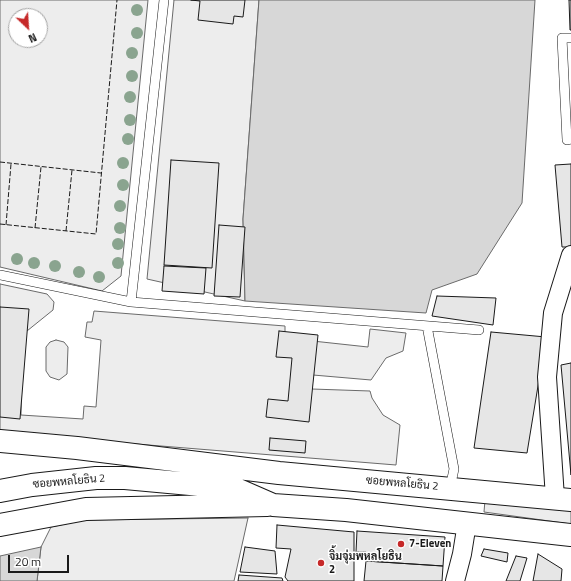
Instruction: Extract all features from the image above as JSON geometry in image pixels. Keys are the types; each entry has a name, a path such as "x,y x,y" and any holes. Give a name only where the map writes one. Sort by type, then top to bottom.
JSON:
{"street":[{"path":"563,499 547,377 553,313 571,255"},
{"path":"0,441 77,448 279,473"},
{"name":"ซอยพหลโยธิน 2","path":"234,488 279,473 563,499"},
{"name":"ซอยพหลโยธิน 2","path":"0,491 32,485 96,478 125,478 234,488 273,505 346,510 571,535"},
{"path":"454,581 462,554 467,523 460,489"},
{"path":"0,525 86,509 273,505"}],"lane":[{"path":"132,302 164,0"},
{"path":"571,38 562,38 567,140 571,139"},
{"path":"0,275 132,302 479,330"},
{"path":"427,326 454,469 460,489"}],"shaded area":[{"path":"0,0 148,0 121,276 102,291 0,267"},
{"path":"174,0 259,0 243,219 245,301 147,279"},
{"path":"259,0 535,0 522,203 477,274 432,290 426,313 245,301 243,219"},
{"path":"0,284 47,294 54,302 53,310 22,335 21,415 83,419 84,406 96,407 101,340 85,337 87,322 92,322 94,311 285,326 285,338 368,347 370,329 406,333 403,351 386,358 371,380 313,375 312,389 370,391 372,398 383,415 400,425 396,465 0,433"},
{"path":"56,340 64,342 68,347 67,374 59,380 50,377 46,371 46,347 50,342"},
{"path":"485,500 571,510 571,524 484,512"},
{"path":"248,518 234,581 37,581 41,547 51,527 84,520"},
{"path":"41,547 37,581 0,581 0,556"}],"building":[{"path":"191,0 245,0 243,17 234,16 233,24 198,20 200,1"},
{"path":"569,0 571,0 571,30 570,30"},
{"path":"171,160 219,163 212,268 164,265"},
{"path":"571,164 571,247 562,247 555,165"},
{"path":"219,225 245,227 240,297 214,296"},
{"path":"164,266 206,268 204,294 162,291"},
{"path":"437,296 496,298 493,325 432,316"},
{"path":"0,307 29,309 20,419 0,417"},
{"path":"279,331 318,335 309,422 266,417 268,399 288,401 292,358 276,357"},
{"path":"491,332 546,337 527,453 474,448"},
{"path":"571,363 571,475 561,365"},
{"path":"270,438 306,441 305,453 269,450"},
{"name":"จิ้มจุ่มพหลโยธิน 2","path":"277,525 354,532 354,581 288,581 285,577 291,549 276,548"},
{"name":"7-Eleven","path":"357,531 445,537 443,566 366,561 366,552 356,552"},
{"path":"245,547 275,551 277,574 240,572"},
{"path":"484,549 508,553 507,562 481,556"},
{"path":"538,554 562,569 561,581 533,581"},
{"path":"516,556 527,558 520,581 506,581"},
{"path":"366,561 443,566 442,581 364,581"},
{"path":"239,575 282,578 283,581 238,581"}],"fence":[{"path":"0,224 96,234 117,0"},
{"path":"0,162 101,173"},
{"path":"6,225 11,164"},
{"path":"35,228 41,167"},
{"path":"66,231 72,170"}],"place":[{"name":"7-Eleven","path":"401,544"},
{"name":"จิ้มจุ่มพหลโยธิน 2","path":"321,563"}]}
